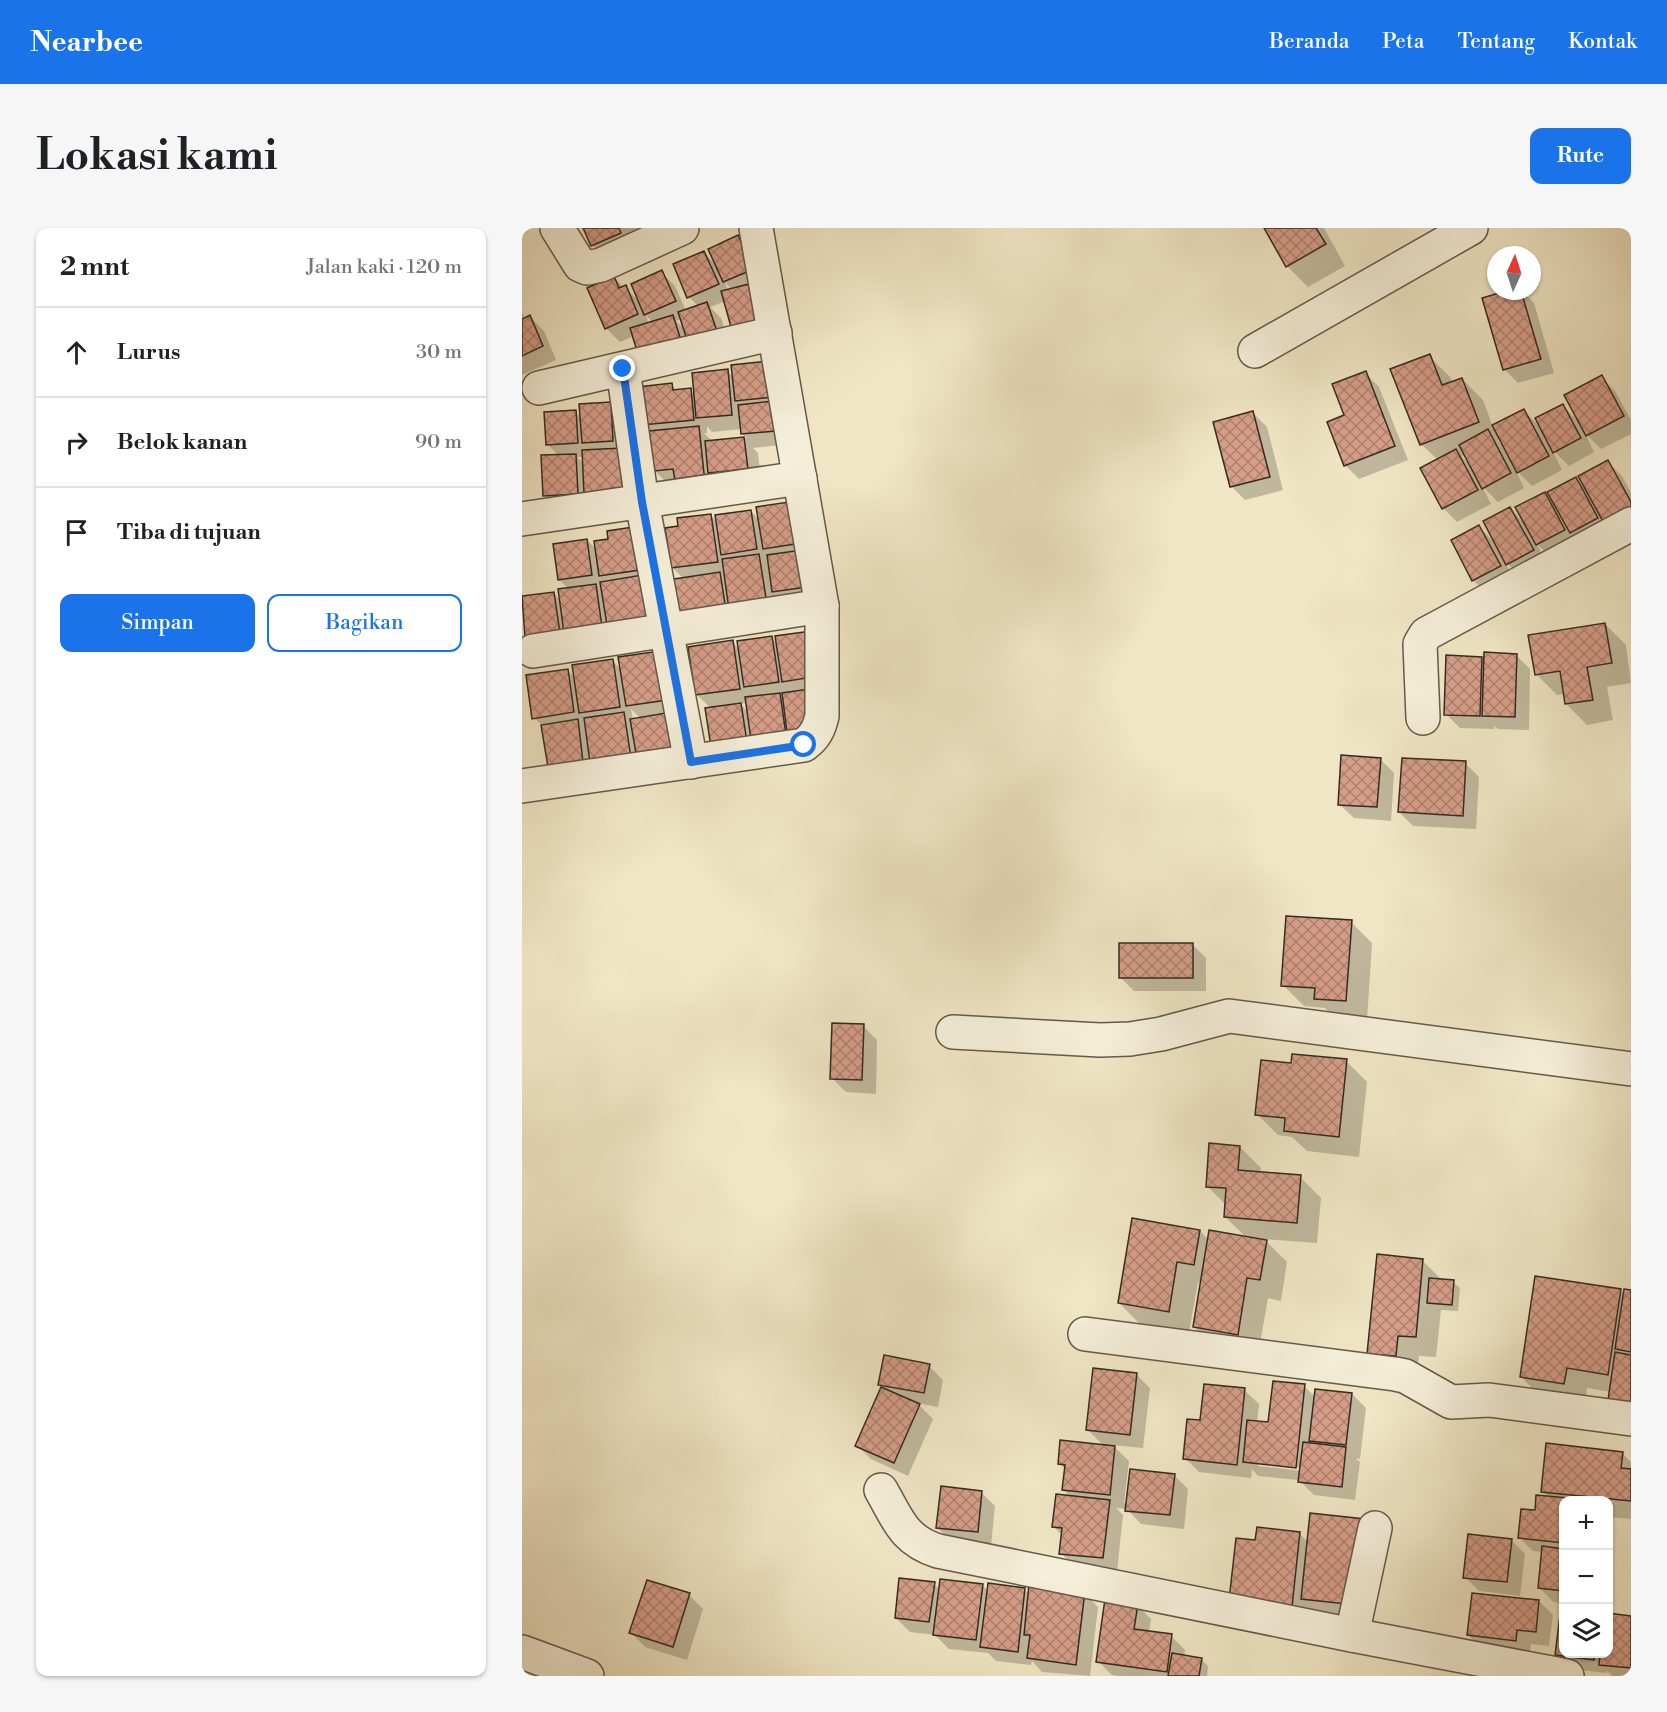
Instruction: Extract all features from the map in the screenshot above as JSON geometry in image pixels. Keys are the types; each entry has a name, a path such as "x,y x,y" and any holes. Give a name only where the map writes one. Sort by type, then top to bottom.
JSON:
{"street":[{"path":"557,228 580,265 587,268 601,265 682,228"},
{"path":"522,786 804,745 816,734 822,716 822,606 756,228"},
{"path":"1255,351 1472,228"},
{"path":"539,388 775,333"},
{"path":"623,369 642,502 691,762"},
{"path":"522,519 800,478"},
{"path":"1423,718 1420,644 1426,634 1631,524"},
{"path":"533,651 822,606"},
{"path":"953,1032 1100,1040 1130,1039 1161,1034 1229,1016 1631,1069"},
{"path":"1085,1334 1395,1374 1405,1376 1450,1402 1489,1400 1631,1419"},
{"path":"881,1490 908,1535 916,1542 938,1551 1567,1676"},
{"path":"1352,1635 1375,1528"},
{"path":"524,1658 587,1676"}],"building":[{"path":"583,228 619,228 621,233 591,246"},
{"path":"1264,228 1316,228 1326,244 1286,267"},
{"path":"738,235 754,269 723,282 708,249"},
{"path":"704,251 719,284 687,298 673,264"},
{"path":"662,270 676,301 644,315 631,284"},
{"path":"614,276 619,288 626,285 638,314 605,329 587,288"},
{"path":"753,283 764,326 733,334 721,291"},
{"path":"1482,298 1524,300 1541,359 1503,370"},
{"path":"707,302 719,337 689,346 678,312"},
{"path":"530,315 543,346 522,356 522,319"},
{"path":"673,315 683,347 640,361 630,328"},
{"path":"1430,354 1442,385 1462,378 1479,422 1420,445 1390,369"},
{"path":"769,361 773,397 735,401 731,365"},
{"path":"728,369 732,415 696,418 692,373"},
{"path":"1366,371 1395,446 1344,466 1327,422 1344,415 1332,384"},
{"path":"1602,375 1624,416 1586,436 1564,395"},
{"path":"672,383 673,390 691,388 694,420 642,425 638,387"},
{"path":"783,400 786,430 741,434 738,405"},
{"path":"611,402 613,441 582,443 579,404"},
{"path":"1563,404 1581,438 1553,453 1535,418"},
{"path":"1524,409 1549,456 1517,473 1492,425"},
{"path":"576,410 578,443 546,445 544,412"},
{"path":"1253,411 1270,477 1230,487 1213,422"},
{"path":"699,426 705,483 676,486 673,469 654,471 649,431"},
{"path":"1488,429 1511,473 1482,489 1459,445"},
{"path":"744,437 748,469 708,473 705,441"},
{"path":"623,448 625,492 584,494 582,450"},
{"path":"1456,449 1478,490 1442,509 1420,468"},
{"path":"576,454 578,494 543,496 541,455"},
{"path":"1608,460 1631,502 1631,511 1605,525 1578,476"},
{"path":"1576,477 1598,518 1570,533 1547,492"},
{"path":"1545,492 1565,530 1536,545 1515,507"},
{"path":"789,502 795,544 763,549 756,507"},
{"path":"1510,507 1534,550 1506,565 1483,521"},
{"path":"751,510 757,549 721,555 715,515"},
{"path":"711,514 718,562 671,568 665,528 678,526 677,518"},
{"path":"1479,525 1501,566 1472,581 1451,540"},
{"path":"633,527 640,570 599,576 594,541 608,539 607,531"},
{"path":"587,539 592,575 558,580 553,544"},
{"path":"809,549 814,586 772,592 767,555"},
{"path":"759,554 767,604 729,610 722,559"},
{"path":"720,572 726,610 674,617 668,580"},
{"path":"642,575 648,619 607,625 600,582"},
{"path":"596,584 602,627 564,633 558,589"},
{"path":"554,592 560,633 525,637 522,596"},
{"path":"1605,623 1612,663 1587,667 1593,700 1565,704 1560,671 1535,675 1528,635"},
{"path":"811,631 819,676 782,682 775,636"},
{"path":"772,636 779,682 744,687 737,641"},
{"path":"733,640 740,689 695,695 688,647"},
{"path":"660,651 667,700 626,706 618,657"},
{"path":"1484,652 1517,654 1515,717 1482,716"},
{"path":"1446,655 1482,657 1480,716 1444,715"},
{"path":"613,659 620,707 579,713 572,665"},
{"path":"568,669 574,712 532,719 526,675"},
{"path":"809,689 815,728 787,732 782,693"},
{"path":"780,693 786,735 751,740 745,697"},
{"path":"741,703 747,742 711,747 705,708"},
{"path":"624,712 631,758 590,763 584,718"},
{"path":"672,712 678,753 637,759 630,719"},
{"path":"578,719 583,762 548,767 541,725"},
{"path":"1341,755 1381,758 1377,807 1338,805"},
{"path":"1402,758 1466,761 1463,816 1398,812"},
{"path":"1286,916 1352,920 1346,1001 1314,999 1315,988 1281,986"},
{"path":"1119,943 1193,943 1193,978 1119,978"},
{"path":"832,1023 864,1024 862,1080 830,1079"},
{"path":"1292,1054 1347,1059 1339,1137 1284,1131 1285,1118 1255,1115 1261,1060 1291,1063"},
{"path":"1209,1143 1240,1146 1238,1170 1301,1175 1297,1223 1224,1217 1226,1188 1206,1187"},
{"path":"1132,1218 1200,1230 1194,1265 1177,1262 1169,1312 1118,1303"},
{"path":"1209,1230 1267,1240 1260,1280 1247,1278 1238,1335 1193,1327"},
{"path":"1377,1254 1423,1259 1416,1337 1398,1336 1396,1356 1367,1354"},
{"path":"1535,1276 1621,1289 1608,1375 1567,1368 1564,1384 1520,1377"},
{"path":"1429,1278 1454,1280 1452,1305 1427,1303"},
{"path":"1624,1289 1631,1290 1631,1352 1615,1349"},
{"path":"1615,1352 1631,1355 1631,1411 1607,1407"},
{"path":"884,1355 930,1364 924,1393 878,1385"},
{"path":"1093,1368 1137,1373 1130,1435 1086,1430"},
{"path":"1273,1381 1305,1384 1296,1468 1243,1462 1247,1420 1268,1422"},
{"path":"1204,1384 1245,1388 1237,1465 1183,1459 1187,1419 1200,1420"},
{"path":"881,1387 920,1404 894,1463 855,1446"},
{"path":"1315,1389 1352,1393 1346,1445 1309,1441"},
{"path":"1060,1440 1115,1446 1110,1495 1062,1490 1065,1465 1058,1464"},
{"path":"1303,1442 1346,1447 1342,1487 1298,1482"},
{"path":"1546,1443 1623,1452 1621,1468 1631,1469 1631,1501 1613,1499 1613,1496 1541,1492"},
{"path":"1130,1469 1175,1474 1170,1515 1125,1511"},
{"path":"941,1486 982,1491 978,1532 936,1528"},
{"path":"1056,1494 1110,1500 1103,1558 1059,1554 1062,1528 1052,1527"},
{"path":"1536,1495 1559,1497 1559,1542 1518,1538 1521,1509 1535,1510"},
{"path":"1310,1513 1365,1519 1347,1604 1301,1599"},
{"path":"1257,1527 1300,1532 1292,1607 1229,1600 1236,1538 1255,1540"},
{"path":"1468,1534 1512,1539 1507,1582 1463,1578"},
{"path":"1542,1546 1559,1548 1559,1590 1538,1588"},
{"path":"899,1578 935,1582 929,1622 895,1618"},
{"path":"940,1579 983,1584 976,1640 933,1635"},
{"path":"647,1580 690,1593 673,1647 629,1633"},
{"path":"988,1583 1025,1588 1018,1652 980,1647"},
{"path":"1029,1584 1085,1591 1076,1665 1027,1658 1030,1635 1024,1635"},
{"path":"1472,1593 1539,1600 1536,1632 1517,1630 1516,1641 1467,1635"},
{"path":"1105,1599 1138,1604 1134,1629 1172,1634 1167,1672 1096,1662"},
{"path":"1613,1614 1631,1616 1631,1668 1599,1665 1600,1658 1613,1658"},
{"path":"1559,1623 1559,1656 1555,1655"},
{"path":"1172,1653 1202,1658 1199,1676 1168,1676"}],"route":[{"path":"623,369 642,502 691,762 804,745"}]}
